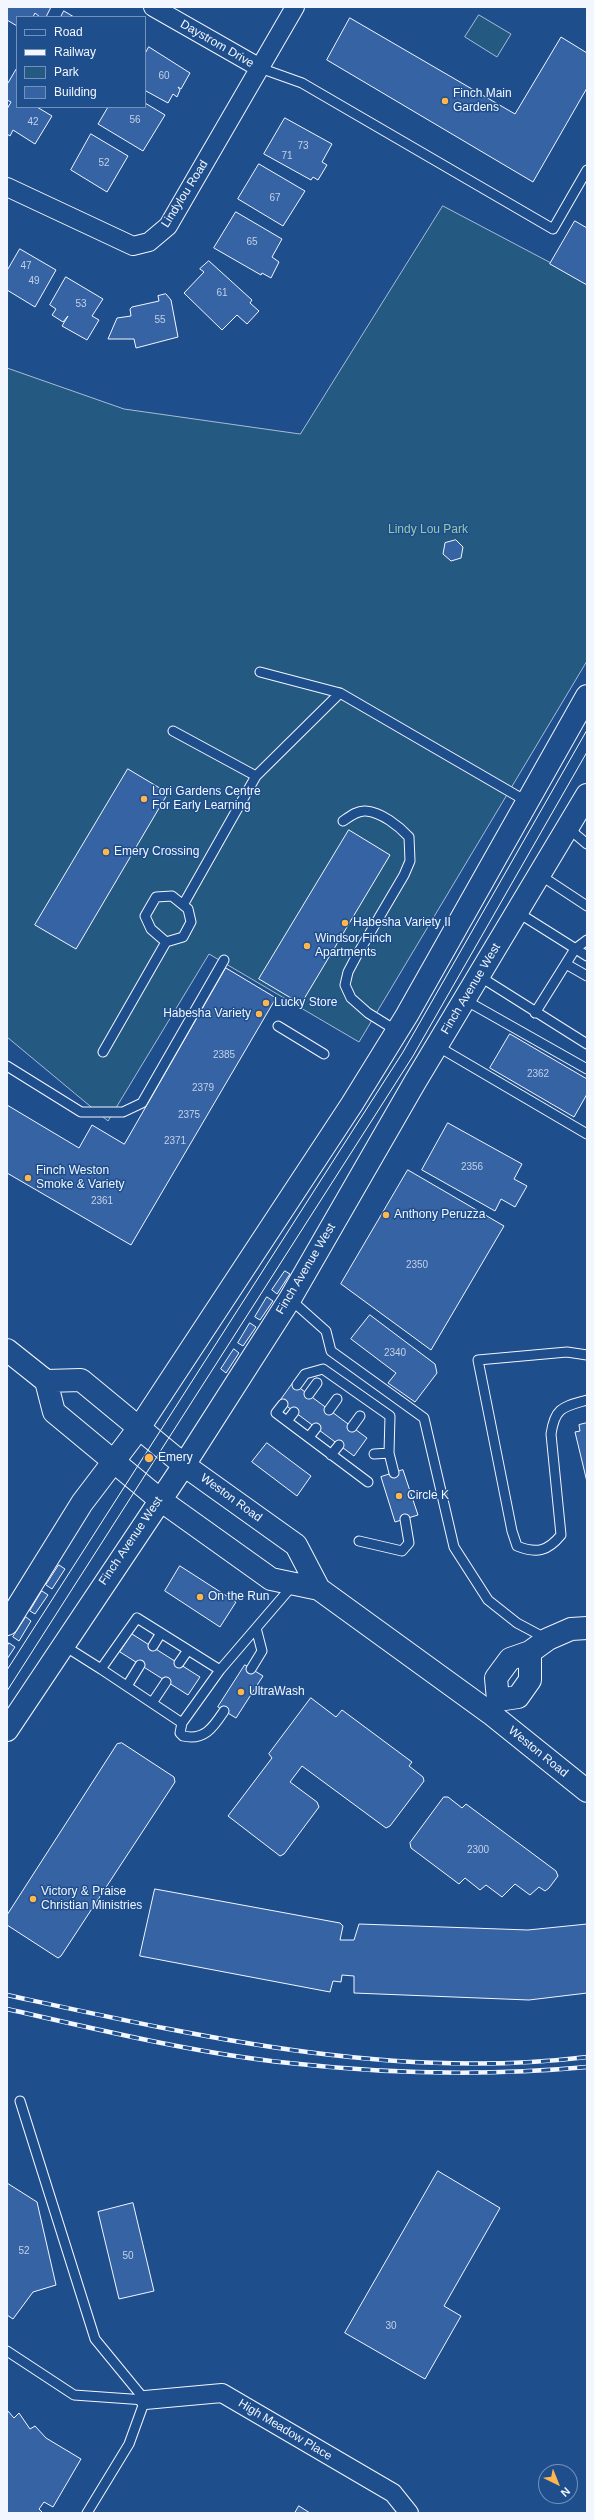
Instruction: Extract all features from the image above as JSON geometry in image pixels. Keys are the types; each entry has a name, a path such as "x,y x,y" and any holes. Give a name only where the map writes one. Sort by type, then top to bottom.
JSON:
{"main road":[{"path":"7,1624 82,1503 139,1428 397,1032 526,801 587,696"},
{"name":"Finch Avenue West","path":"7,1730 159,1499 184,1465 290,1299 437,1046 587,795"},
{"path":"7,1350 46,1381"},
{"name":"Weston Road","path":"319,1589 296,1545 184,1465 81,1380 46,1381 54,1412 114,1460 159,1499 271,1579 319,1589 494,1707 587,1791"},
{"path":"494,1707 518,1697 530,1680 530,1652 548,1639 571,1629 587,1628"}],"street":[{"name":"Daystrom Drive","path":"153,7 260,68"},
{"name":"Lindylou Road","path":"7,187 133,246 149,242 168,226 295,7"},
{"name":"High Meadow Place","path":"145,2400 222,2393 393,2493 409,2513"}],"lane":[{"path":"260,68 302,84 553,229 585,176"},
{"path":"260,672 340,693 526,801"},
{"path":"183,906 256,776 340,693"},
{"path":"173,731 256,776"},
{"path":"343,821 355,813 366,811 400,827 409,836 411,848 410,861 404,876 357,955 348,972 346,985 351,998 368,1013 397,1032"},
{"path":"568,828 587,844"},
{"path":"540,875 587,906"},
{"path":"103,1052 166,942 183,936 191,922 188,909 172,896 156,897 145,916 151,929 166,942"},
{"path":"517,912 587,956"},
{"path":"535,1013 575,949 587,940"},
{"path":"7,1066 81,1112 123,1112 142,1103 224,960"},
{"path":"566,964 587,976"},
{"path":"479,976 535,1013 587,1044"},
{"path":"465,999 587,1069"},
{"path":"278,1026 324,1054"},
{"path":"437,1046 587,1134"},
{"path":"290,1299 326,1332 331,1351 424,1418 454,1547 488,1600 517,1623 548,1639"},
{"path":"587,1355 568,1352 478,1360 512,1531 517,1546 531,1551 552,1547 562,1534 551,1434 554,1418 564,1407 587,1400"},
{"path":"297,1385 305,1374 323,1369 390,1416 389,1453 394,1473"},
{"path":"309,1394 317,1383"},
{"path":"329,1410 337,1399"},
{"path":"283,1404 276,1413 310,1437 331,1455 368,1482"},
{"path":"287,1421 294,1412"},
{"path":"352,1427 360,1416"},
{"path":"310,1437 316,1428"},
{"path":"331,1455 338,1445"},
{"path":"374,1454 389,1453"},
{"path":"360,1542 402,1550 409,1543 405,1519"},
{"path":"224,1711 213,1728 205,1734 183,1736 180,1733 182,1724 220,1670 294,1584"},
{"path":"101,1668 137,1618 220,1670"},
{"path":"252,1669 262,1651 256,1628"},
{"path":"153,1646 161,1633"},
{"path":"63,1645 101,1668 182,1724"},
{"path":"179,1663 188,1650"},
{"path":"127,1686 140,1665"},
{"path":"152,1703 166,1682"},
{"path":"20,2101 95,2339 145,2400"},
{"path":"7,2351 74,2395 145,2400"},
{"path":"87,2513 128,2444 145,2400"}],"green space":[{"path":"479,15 511,34 497,57 465,37"},
{"name":"Lindy Lou Park","path":"443,206 587,282 587,661 359,1042 209,954 108,1121 7,1037 7,368 124,409 300,434"}],"building":[{"path":"7,7 51,7 46,16 39,16 35,13 34,16 16,16 16,25 7,20"},
{"path":"64,11 72,16 62,16"},
{"name":"Finch Main Gardens","path":"350,18 515,114 561,37 587,53 587,88 533,182 327,60"},
{"path":"149,47 190,73 181,89 178,87 180,90 177,97 173,94 168,103 146,91 146,52"},
{"path":"16,70 16,108 39,108 52,116 35,144 13,130 10,136 7,134 7,109 11,102 7,100 7,85"},
{"path":"146,104 165,115 143,151 98,124 107,108 146,108"},
{"path":"285,118 332,144 322,162 327,165 318,180 313,177 311,180 264,154"},
{"path":"91,134 128,156 107,192 71,170"},
{"path":"259,164 305,191 283,226 238,199"},
{"path":"236,212 282,239 272,257 279,262 271,278 262,273 261,275 214,248"},
{"path":"575,221 587,228 587,285 550,264"},
{"path":"20,249 56,270 35,307 7,290 7,271"},
{"path":"209,261 252,300 250,303 259,311 247,324 237,315 222,330 184,293 204,272 200,269"},
{"path":"66,277 103,299 92,316 99,320 87,340 62,326 68,316 63,322 52,315 56,309 50,305"},
{"path":"166,294 171,300 178,337 136,348 134,339 108,339 117,318 131,316 130,309 132,307 159,301 158,296"},
{"path":"456,540 463,547 461,558 451,561 443,554 445,543"},
{"name":"Emery Crossing","path":"128,769 168,793 76,949 35,925"},
{"name":"Windsor Finch Apartments","path":"349,830 390,855 301,1004 259,979"},
{"path":"226,968 276,998 131,1245 7,1173 7,1105 79,1148 92,1125 124,1144"},
{"path":"510,1034 587,1079 587,1094 574,1117 490,1068"},
{"path":"448,1123 522,1164 514,1179 527,1186 515,1207 501,1199 495,1211 422,1170"},
{"path":"408,1170 504,1226 431,1350 341,1284"},
{"path":"285,1271 290,1274 277,1294 272,1290"},
{"path":"267,1297 273,1301 260,1320 255,1317"},
{"path":"370,1315 435,1364 437,1373 415,1402 388,1383 396,1373 351,1339"},
{"path":"250,1323 256,1327 243,1346 238,1343"},
{"path":"234,1349 239,1353 226,1373 221,1369"},
{"path":"293,1383 367,1438 354,1456 280,1401"},
{"path":"587,1423 587,1482 575,1432 580,1431 579,1425"},
{"path":"267,1443 311,1476 297,1496 252,1462"},
{"name":"Circle K","path":"403,1470 418,1515 395,1522 381,1477"},
{"path":"59,1565 65,1569 52,1589 46,1585"},
{"name":"On the Run","path":"180,1566 236,1602 220,1627 165,1591"},
{"path":"42,1591 48,1595 35,1614 30,1611"},
{"path":"26,1617 31,1621 19,1641 13,1637"},
{"path":"132,1634 200,1677 188,1695 120,1652"},
{"path":"9,1643 15,1647 7,1659 7,1647"},
{"name":"UltraWash","path":"245,1665 263,1676 236,1718 218,1707"},
{"path":"311,1698 336,1717 342,1710 412,1762 409,1766 423,1777 424,1781 390,1826 386,1828 302,1766 290,1782 317,1802 319,1807 284,1854 280,1856 228,1816 272,1758 269,1754"},
{"path":"122,1743 174,1777 175,1782 61,1956 58,1958 7,1925 7,1915 117,1744"},
{"path":"444,1797 448,1797 462,1808 466,1804 556,1871 558,1876 549,1888 545,1891 539,1887 530,1895 515,1884 502,1897 486,1885 480,1890 465,1878 459,1884 411,1848 410,1843"},
{"path":"155,1889 340,1923 343,1926 340,1940 354,1940 359,1924 528,1930 587,1924 587,1993 529,2000 354,1993 354,1976 342,1975 341,1982 333,1981 330,1992 140,1956"},
{"path":"438,2171 500,2208 444,2306 461,2316 425,2379 345,2333"},
{"path":"7,2183 37,2202 56,2285 33,2292 13,2319 7,2315"},
{"path":"133,2203 154,2291 119,2299 98,2212"},
{"path":"7,2410 14,2418 19,2413 30,2429 35,2426 46,2438 81,2459 53,2507 44,2502 39,2509 43,2513 7,2513"},
{"path":"299,2506 310,2513 295,2513"}],"tram line":[{"path":"7,1670 403,1052 587,730"},
{"path":"7,1691 413,1056 587,752"}],"railway":[{"path":"7,1995 222,2039 367,2059 440,2063 514,2063 587,2057"},
{"path":"7,2009 112,2033 183,2047 253,2059 326,2067 363,2070 475,2073 587,2067"}],"place":[{"name":"Finch Main Gardens","path":"445,101"},
{"name":"Lori Gardens Centre For Early Learning","path":"144,799"},
{"name":"Emery Crossing","path":"106,852"},
{"name":"Habesha Variety II","path":"345,923"},
{"name":"Windsor Finch Apartments","path":"307,946"},
{"name":"Lucky Store","path":"266,1003"},
{"name":"Habesha Variety","path":"259,1014"},
{"name":"Finch Weston Smoke & Variety","path":"28,1178"},
{"name":"Anthony Peruzza","path":"386,1215"},
{"name":"Emery","path":"149,1458"},
{"name":"Circle K","path":"399,1496"},
{"name":"On the Run","path":"200,1597"},
{"name":"UltraWash","path":"241,1692"},
{"name":"Victory & Praise Christian Ministries","path":"33,1899"}]}
